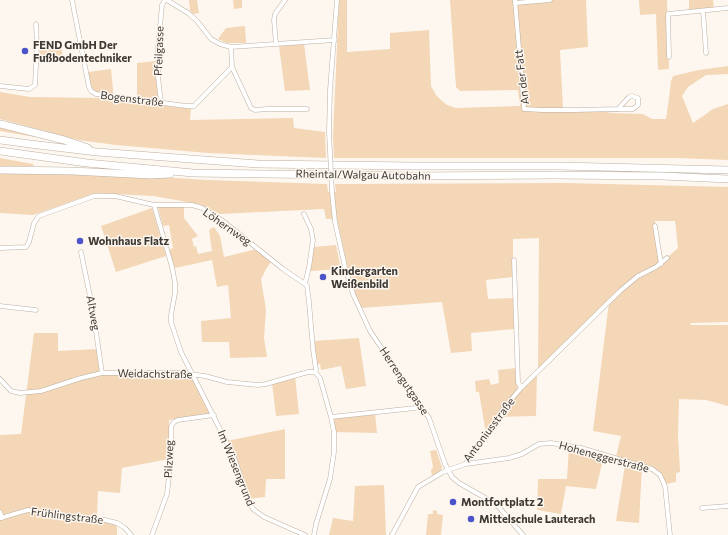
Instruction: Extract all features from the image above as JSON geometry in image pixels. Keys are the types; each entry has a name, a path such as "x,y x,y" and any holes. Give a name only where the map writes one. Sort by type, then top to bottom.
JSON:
{"highway":[{"path":"0,124 64,140 97,152"},
{"name":"Rheintal/Walgau Autobahn","path":"0,140 97,152 258,164 559,166 728,170"},
{"name":"Rheintal/Walgau Autobahn","path":"0,151 87,163 193,173 413,176 616,176 728,179"},
{"path":"0,170 72,170 151,175 193,173"}],"street":[{"name":"Bogenstraße","path":"72,0 90,90 96,94 194,106 232,67"},
{"name":"Pfeilgasse","path":"161,102 158,77 158,48 162,5 166,0"},
{"path":"166,0 192,17 211,39 231,48 335,40"},
{"path":"276,44 275,14 285,0"},
{"name":"Herrengutgasse","path":"337,0 330,90 329,132 332,197 340,245 353,294 370,331 432,424 448,470 452,477 496,504 506,513 523,535"},
{"path":"515,1 550,0"},
{"name":"An der Fatt","path":"515,1 524,109 542,110 633,109 638,105 638,98 629,96 618,109"},
{"path":"669,57 668,14 728,8"},
{"path":"702,11 706,52"},
{"path":"0,86 29,89 35,85 38,45 36,24"},
{"path":"231,48 232,67 250,108 255,110 307,109"},
{"name":"Löhernweg","path":"0,248 26,247 37,218 41,215 94,196 100,195 129,198 154,205 192,205 202,208 234,229 283,269 305,284"},
{"name":"Im Wiesengrund","path":"154,205 175,283 175,293 170,315 171,322 181,352 234,457 248,502 253,509 264,517 305,535"},
{"path":"304,214 311,229 313,240 305,284 307,286 309,302 315,372 320,378 334,432 333,465 314,535"},
{"path":"656,226 661,264"},
{"name":"Altweg","path":"81,252 93,311 102,373"},
{"name":"Antoniusstraße","path":"392,535 418,487 448,470 465,464 483,441 503,409 521,388 620,291 638,276 661,264 667,258"},
{"name":"Antoniusstraße","path":"514,260 518,382 521,388"},
{"path":"0,306 36,310"},
{"name":"Weidachstraße","path":"0,378 10,391 20,393 41,391 102,373 192,374 227,382 258,385 308,372 315,372"},
{"path":"331,417 415,408 421,406"},
{"name":"Pilzweg","path":"152,535 167,494 171,458 171,427 174,422 178,420 214,415"},
{"name":"Hoheneggerstraße","path":"465,464 509,458 522,454 539,444 551,443 566,445 601,454 652,469 660,474 665,486 670,535"},
{"path":"702,508 728,506"},
{"name":"Frühlingstraße","path":"1,518 28,510 89,520 105,520 117,523 132,535"},
{"path":"0,512 1,518"}],"shaded area":[{"path":"189,0 197,0 199,13 193,14 190,11"},
{"path":"233,0 242,0 242,8 234,9"},
{"path":"339,0 347,0 347,52 390,49 390,33 429,30 431,86 441,100 447,105 456,108 520,106 518,90 460,91 456,87 450,0 586,0 588,47 560,50 563,109 590,109 612,113 643,114 652,119 666,119 673,76 699,70 728,66 728,74 706,75 688,87 682,96 693,123 713,109 728,104 728,160 678,158 334,158 333,136"},
{"path":"639,0 667,0 669,69 658,70 656,14 640,15"},
{"path":"689,0 713,0 714,9 689,12"},
{"path":"245,26 246,43 227,43 218,39 226,28"},
{"path":"40,41 60,41 63,57 39,57"},
{"path":"304,44 310,90 285,91 279,46"},
{"path":"156,61 158,100 137,98 137,63"},
{"path":"111,69 113,93 109,95 95,92 90,86 88,72"},
{"path":"0,92 30,97 103,98 191,109 190,120 293,118 294,128 325,132 326,158 208,153 78,140 0,119"},
{"path":"0,126 35,136 35,137 0,131"},
{"path":"0,158 33,164 34,165 0,166"},
{"path":"0,172 81,172 207,180 327,184 328,192 336,192 335,184 566,183 728,187 728,322 690,323 691,325 728,325 728,406 706,400 679,399 678,436 680,472 676,473 676,482 666,484 661,474 653,467 616,457 621,436 593,431 609,302 628,285 657,267 678,248 675,221 655,221 660,263 638,275 618,290 552,359 538,370 539,238 513,239 513,277 486,280 488,299 513,298 514,329 471,333 472,351 451,353 442,302 361,308 351,283 337,219 326,219 324,209 220,214 199,204 153,196 96,193 33,215 0,213"},
{"path":"158,207 184,207 184,218 198,236 192,239 198,254 212,251 209,230 214,227 220,236 224,257 257,249 271,262 261,279 266,310 264,338 267,357 230,358 229,342 202,342 201,321 231,318 228,285 217,287 212,260 175,268 169,250 173,248 169,225 163,226"},
{"path":"152,208 166,256 116,272 101,226"},
{"path":"336,245 341,269 310,271 314,247"},
{"path":"34,333 58,333 58,351 97,349 102,374 192,375 212,413 169,420 169,459 122,468 120,493 98,491 97,517 117,526 117,535 0,535 0,435 21,434"},
{"path":"359,338 366,386 346,389 341,366 321,370 320,364 317,364 314,341"},
{"path":"516,368 518,392 537,374 536,416 497,417 486,434 479,392 476,392 475,381 489,379 491,385 499,383 498,370"},
{"path":"295,376 299,414 276,416 272,383"},
{"path":"375,413 377,433 334,432 332,417"},
{"path":"285,429 285,479 266,479 265,497 248,499 227,441"},
{"path":"569,447 604,455 596,489 566,486 561,514 537,510 538,479 567,479"},
{"path":"436,450 442,467 441,470 432,476 431,470 433,467 430,451"},
{"path":"625,465 642,467 639,523 616,521"},
{"path":"384,485 386,535 329,535 333,518 353,521 355,486"},
{"path":"433,510 437,511 437,514 443,515 441,535 426,535 428,514 433,514"}],"place":[{"name":"FEND GmbH Der Fußbodentechniker","path":"25,51"},
{"name":"Wohnhaus Flatz","path":"80,241"},
{"name":"Kindergarten Weißenbild","path":"323,277"},
{"name":"Montfortplatz 2","path":"453,502"},
{"name":"Mittelschule Lauterach","path":"471,519"}]}
